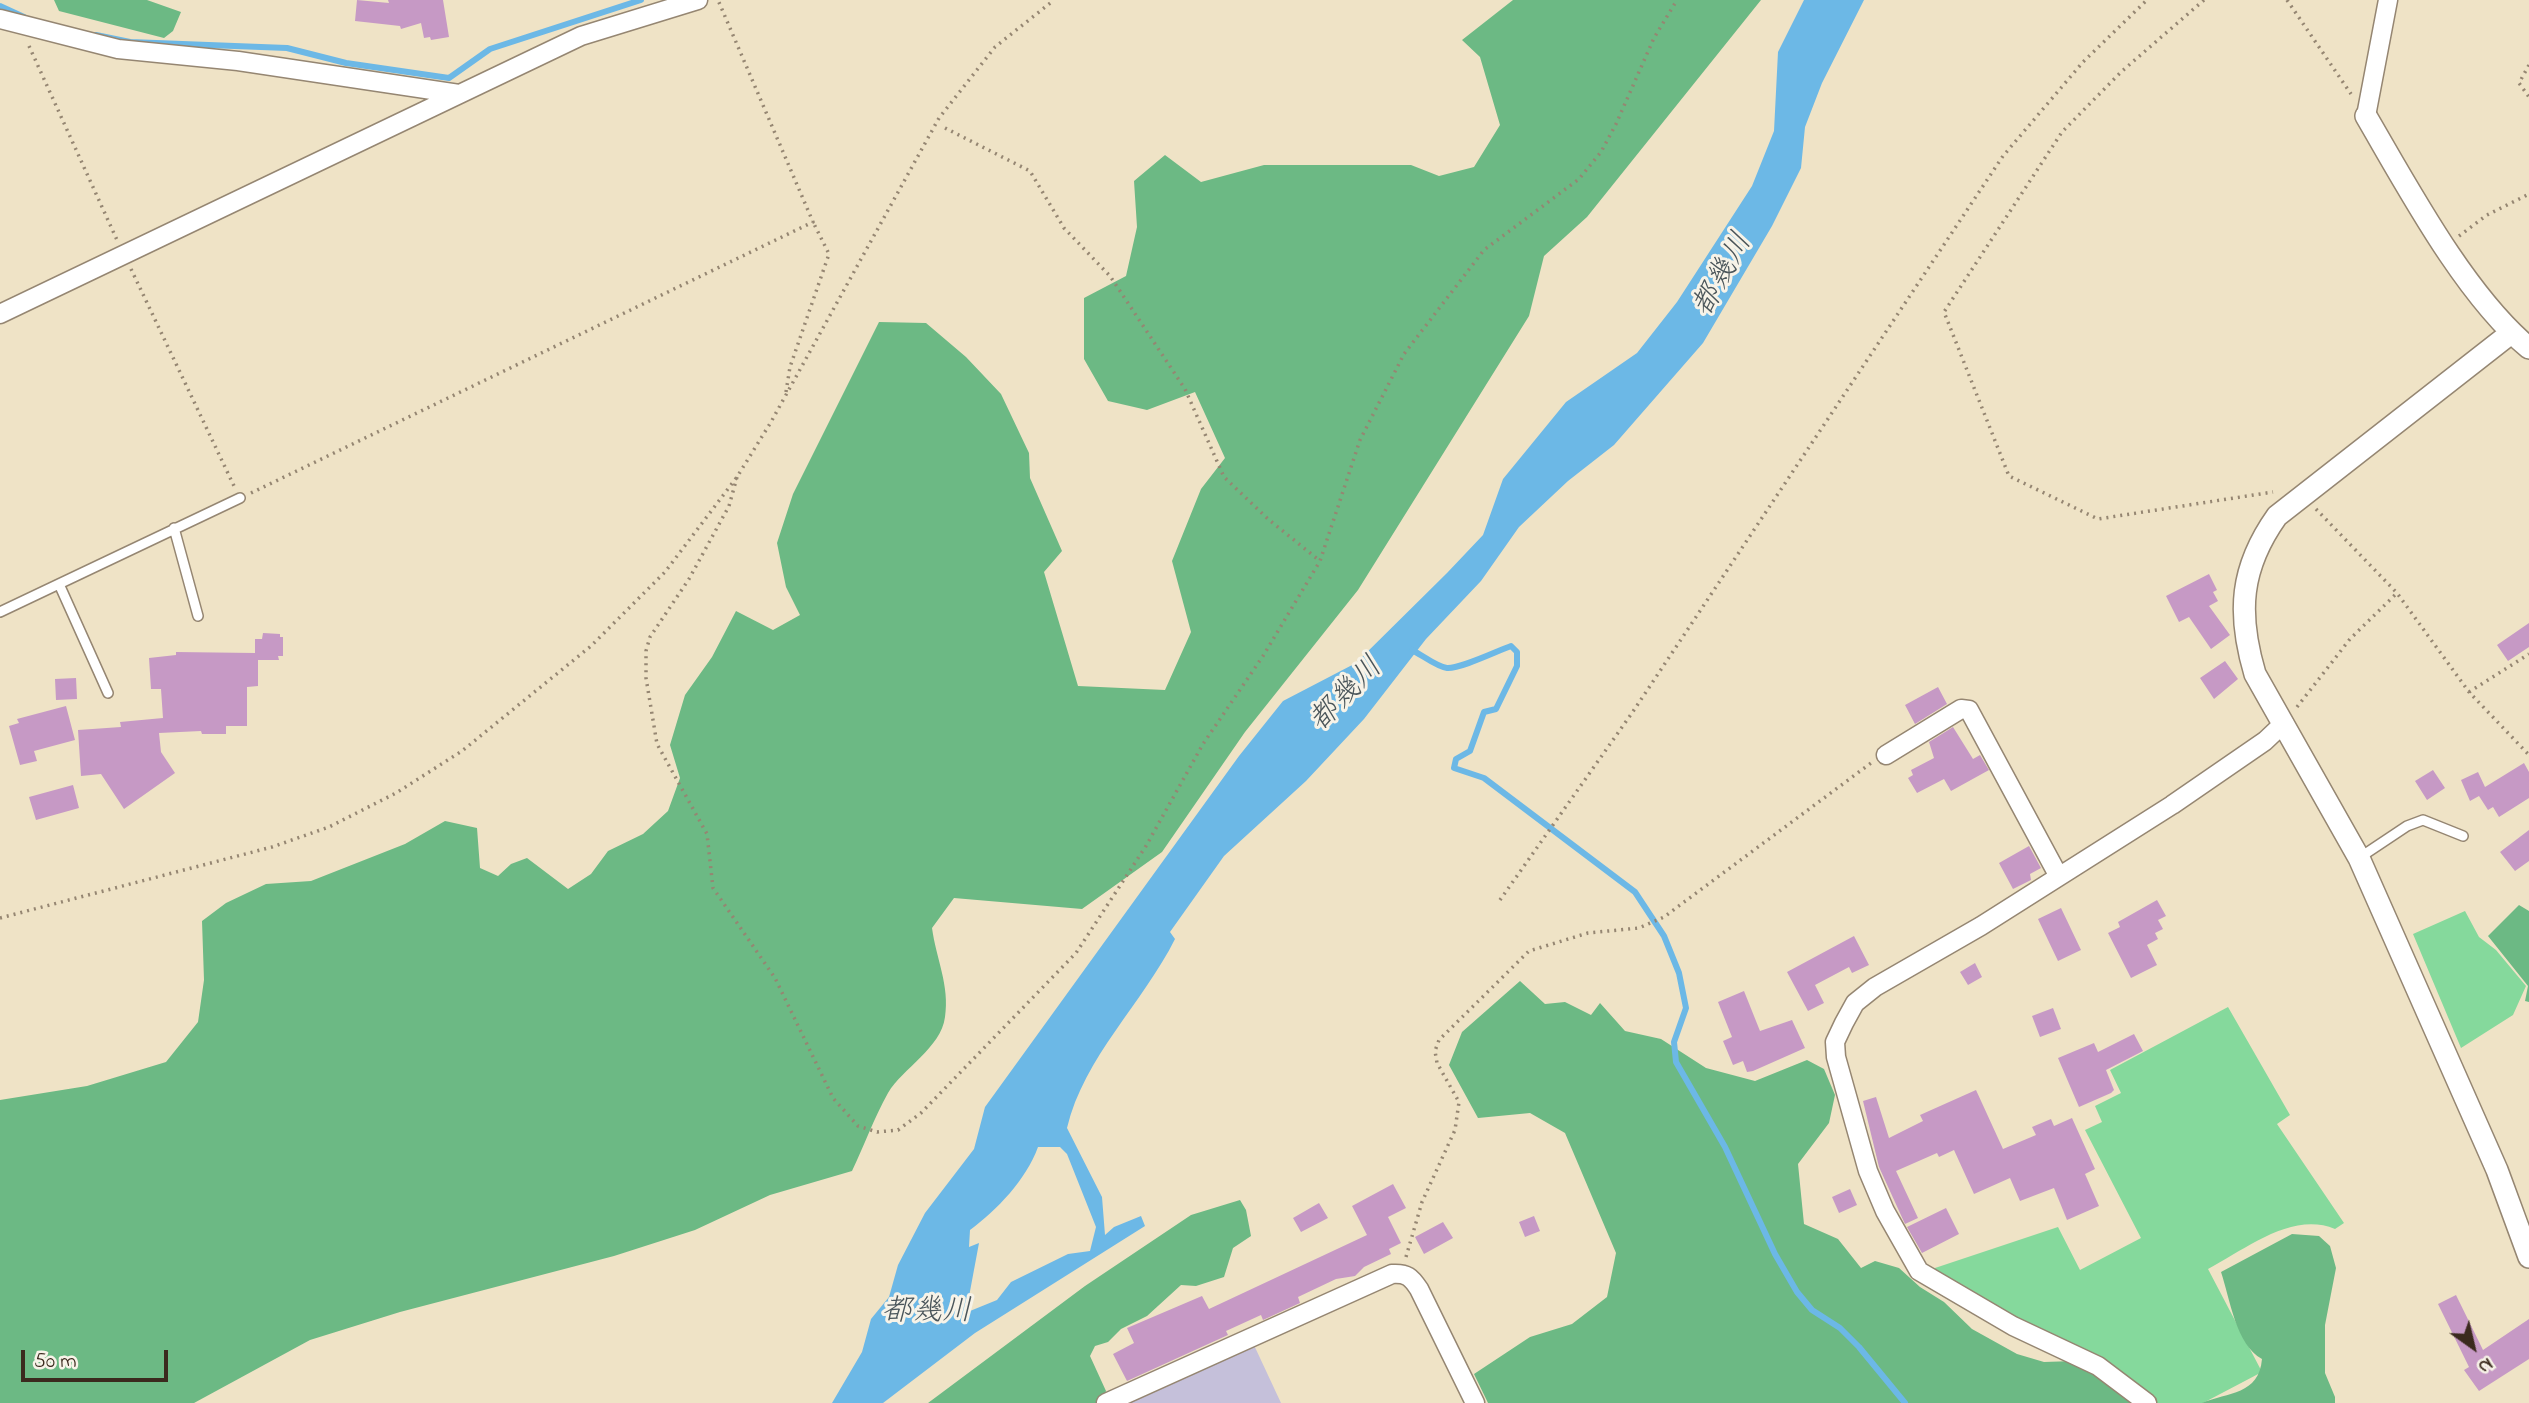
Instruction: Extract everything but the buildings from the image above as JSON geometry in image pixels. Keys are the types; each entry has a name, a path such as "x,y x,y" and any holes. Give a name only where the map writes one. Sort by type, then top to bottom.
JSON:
{"street":[{"path":"0,314 581,36 698,0"},
{"path":"2388,0 2366,116 2473,287 2511,333 2529,348"},
{"path":"0,19 118,49 238,61 459,94"},
{"path":"2511,333 2277,516 2258,542 2247,577 2244,609 2246,644 2255,674 2359,858 2497,1170 2529,1257"},
{"path":"1886,755 1961,709 1969,710 2058,875"},
{"path":"2147,1403 2098,1366 2013,1326 1919,1271 1885,1211 1868,1171 1836,1057 1835,1042 1855,1003 1875,987 1982,926 2172,804 2264,741 2284,723"},
{"path":"1106,1403 1392,1274 1403,1273 1410,1277 1419,1289 1475,1403"}],"lane":[{"path":"0,612 240,498"},
{"path":"174,528 198,616"},
{"path":"59,584 108,693"},
{"path":"2359,858 2407,826 2423,820 2463,836"}],"path":[{"path":"719,0 828,254 790,367 785,395"},
{"path":"0,918 272,847 329,827 419,779 488,731 615,624 680,554 737,477 939,118 995,47 1054,0"},
{"path":"737,477 729,506 689,579 650,637 646,651 646,678 657,744 707,834 713,888 775,978 833,1098 858,1126 877,1132 898,1130 921,1114 1076,953 1146,846 1203,744 1263,656 1320,561 1360,440 1404,354 1484,250 1579,179 1601,152 1654,38 1677,0"},
{"path":"1500,900 1632,713 2003,156 2083,62 2147,0"},
{"path":"2204,0 2121,72 2062,132 1944,312 2009,476 2098,519 2290,490 2303,495 2397,593 2469,692 2529,755"},
{"path":"2287,0 2366,116"},
{"path":"2529,65 2519,83 2529,97"},
{"path":"945,128 1030,171 1064,228 1110,276 1185,389 1224,477 1268,519 1320,561"},
{"path":"2446,245 2487,215 2529,194"},
{"path":"240,498 813,222"},
{"path":"2284,723 2350,639 2397,593"},
{"path":"2469,692 2529,654"},
{"path":"1403,1273 1422,1202 1455,1130 1459,1102 1437,1063 1435,1051 1439,1040 1476,1000 1529,951 1588,933 1639,929 1664,917 1862,768 1886,755"}],"shaded area":[{"path":"1253,1343 1281,1403 1118,1403"}],"green space":[{"path":"54,0 147,0 181,12 173,31 164,38 59,11"},
{"path":"1513,0 1761,0 1587,217 1544,256 1529,316 1358,590 1245,732 1162,852 1082,909 954,898 932,928 946,994 942,1028 929,1048 888,1093 852,1171 770,1195 695,1230 614,1256 400,1312 310,1340 194,1403 0,1403 0,1100 87,1086 166,1062 198,1022 204,980 202,921 226,903 266,884 311,881 405,844 445,821 477,828 480,868 498,876 511,864 527,858 568,889 591,874 608,851 643,834 668,811 680,778 670,745 685,695 712,657 736,611 773,630 800,615 786,587 777,543 793,494 879,322 926,323 966,357 1001,394 1029,453 1030,478 1062,551 1044,572 1078,686 1165,690 1191,632 1172,561 1201,489 1225,458 1195,392 1147,410 1108,401 1084,359 1084,298 1126,276 1137,227 1134,181 1165,155 1201,182 1264,165 1411,165 1439,176 1474,167 1500,125 1480,57 1462,40"},
{"path":"2519,905 2529,911 2529,1002 2525,1001 2528,986 2488,936"},
{"path":"2465,911 2479,937 2496,950 2526,986 2513,1015 2461,1048 2413,934"},
{"path":"1520,981 1545,1004 1565,1002 1591,1015 1600,1003 1625,1031 1661,1039 1706,1068 1755,1081 1807,1060 1824,1069 1835,1095 1829,1123 1798,1164 1804,1224 1838,1239 1861,1268 1875,1261 1899,1268 1920,1287 1944,1302 1972,1329 2017,1354 2044,1362 2074,1361 2152,1403 1488,1403 1474,1374 1530,1337 1572,1324 1607,1297 1616,1253 1565,1133 1530,1113 1478,1118 1449,1065 1462,1032"},
{"path":"2228,1007 2290,1115 2277,1124 2344,1223 2335,1229 2319,1225 2286,1228 2208,1269 2262,1372 2203,1403 2156,1403 2107,1366 1926,1271 2058,1227 2080,1270 2141,1238 2085,1130 2102,1122 2095,1106 2121,1093 2110,1070"},
{"path":"1240,1200 1246,1210 1251,1236 1233,1248 1224,1277 1196,1286 1181,1285 1147,1316 1121,1329 1108,1342 1095,1346 1090,1356 1106,1391 1102,1403 928,1403 1085,1286 1191,1215"},
{"path":"2292,1234 2319,1236 2330,1246 2336,1268 2325,1325 2325,1373 2335,1403 2202,1403 2249,1386 2260,1371 2262,1359 2253,1352 2240,1332 2221,1272"}],"water":[{"name":"都幾川","path":"1804,0 1864,0 1822,83 1805,127 1801,168 1772,226 1703,343 1614,445 1568,481 1519,527 1481,581 1426,639 1364,719 1306,781 1224,856 1170,932 1175,939 1162,963 1100,1054 1087,1078 1075,1102 1067,1128 1102,1197 1105,1235 1114,1227 1141,1216 1145,1226 975,1333 883,1403 832,1403 862,1352 871,1319 889,1297 898,1265 925,1213 974,1149 985,1107 1239,756 1283,701 1356,663 1447,573 1483,535 1503,479 1566,402 1637,353 1677,302 1752,186 1774,131 1778,52","holes":["1038,1147 1060,1147 1067,1154 1096,1227 1090,1251 1068,1254 1011,1282 997,1300 970,1311 968,1302 979,1243 969,1247 970,1230 1010,1193 1026,1171"]}],"waterway":[{"path":"96,35 130,42 287,48 346,63 449,78 490,49 641,0"},
{"path":"0,6 24,17"},
{"path":"1412,650 1447,668 1469,663 1511,646 1517,652 1517,666 1496,709 1484,712 1470,751 1456,759 1454,768 1484,778 1635,892 1664,936 1679,973 1686,1008 1674,1042 1676,1062 1725,1147 1775,1254 1797,1292 1812,1310 1840,1328 1905,1403"}]}
